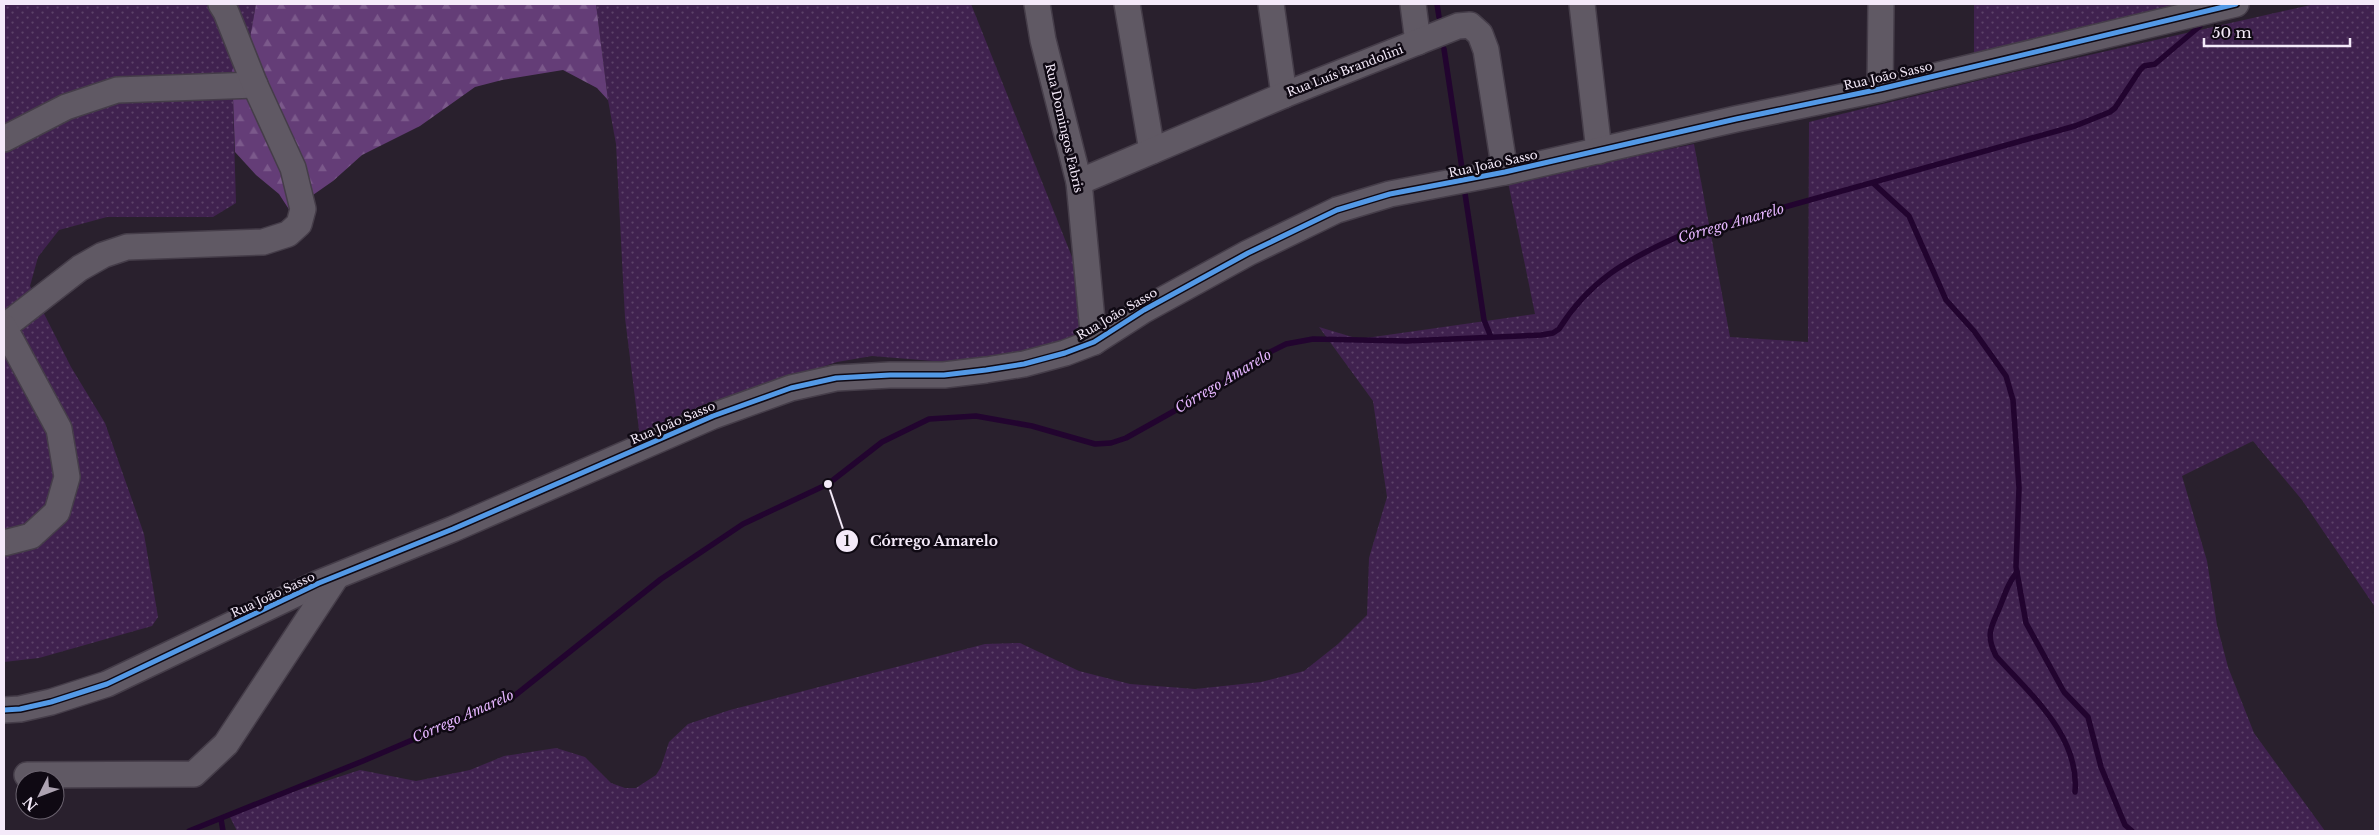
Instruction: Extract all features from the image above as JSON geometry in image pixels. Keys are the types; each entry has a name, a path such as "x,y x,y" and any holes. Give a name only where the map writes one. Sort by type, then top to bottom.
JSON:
{"street":[{"path":"4,543 31,536 57,512 67,477 59,429 4,327 80,268 103,256 127,247 263,242 288,234 299,224 303,209 293,168 221,4"},
{"name":"Rua Domingos Fabris","path":"1037,4 1043,40 1079,182 1094,342"},
{"path":"1127,4 1152,151"},
{"path":"1271,4 1284,95"},
{"path":"1413,4 1418,42"},
{"path":"1582,4 1599,151"},
{"path":"1880,89 1881,4"},
{"name":"Rua João Sasso","path":"4,710 20,709 50,702 108,684 336,577 713,416 791,388 836,378 944,375 986,370 1024,364 1065,353 1094,342 1144,310 1222,267 1337,210 1390,194 1505,172 1736,119 1880,89 2236,4"},
{"name":"Rua Luís Brandolini","path":"1079,182 1284,95 1458,26 1470,25 1480,34 1486,50 1505,172"},
{"path":"4,139 66,106 117,90 255,85"},
{"path":"65,775 194,774 226,744 336,577"}],"shaded area":[{"path":"4,4 256,4 250,38 232,70 236,203 213,217 107,217 59,230 38,257 30,286 71,367 105,423 144,534 158,617 152,626 39,658 4,662"},
{"path":"596,4 971,4 1084,287 1085,328 1058,345 944,365 933,361 872,356 837,362 738,395 640,438 625,318 616,144 608,100"},
{"path":"1974,4 2207,4 1974,60"},
{"path":"2315,4 2375,4 2375,607 2302,500 2253,441 2182,476 2207,561 2217,625 2228,667 2254,733 2325,831 237,831 228,813 360,770 416,781 470,770 504,756 556,748 585,757 611,783 625,788 636,788 656,775 661,767 669,742 688,724 730,710 985,644 1020,643 1079,671 1130,684 1195,689 1261,682 1304,671 1338,644 1367,615 1369,558 1387,497 1373,401 1319,327 1359,339 1535,314 1508,182 1694,144 1730,337 1808,342 1809,122 2001,75"}],"green space":[{"path":"256,4 596,4 608,100 597,88 563,70 502,80 475,87 420,126 362,155 333,181 290,211 279,194 256,175 235,152 232,70 250,38"}],"waterway":[{"path":"1437,4 1439,17"},
{"name":"Córrego Amarelo","path":"189,831 363,761 513,697 661,579 743,524 828,484 882,442 929,419 976,416 1032,426 1095,444 1111,443 1126,438 1194,400 1223,383 1246,364 1286,344 1313,339 1406,341 1553,333 1559,329 1583,298 1610,274 1641,254 1677,237 2075,126 2110,112 2115,108 2144,66 2155,64 2200,26"},
{"path":"1444,49 1463,175"},
{"path":"1873,183 1909,216 1946,300 1974,331 2006,376 2013,400 2019,488 2016,567 2026,623 2064,692 2088,717 2101,767 2125,825 2132,831"},
{"path":"1464,187 1484,320 1491,337"},
{"path":"2017,572 2008,587 1991,629 1992,648 1996,656 2050,717 2061,734 2070,752 2075,792"},
{"path":"221,819 223,831"}],"cycle path":[{"path":"4,710 20,709 51,702 107,684 319,583 453,529 713,416 791,388 836,378 944,375 986,370 1024,364 1065,353 1094,342 1144,310 1248,253 1337,210 1390,194 1505,172 1736,119 1880,89 2236,4"}],"place":[{"name":"Córrego Amarelo","path":"828,484"}]}
